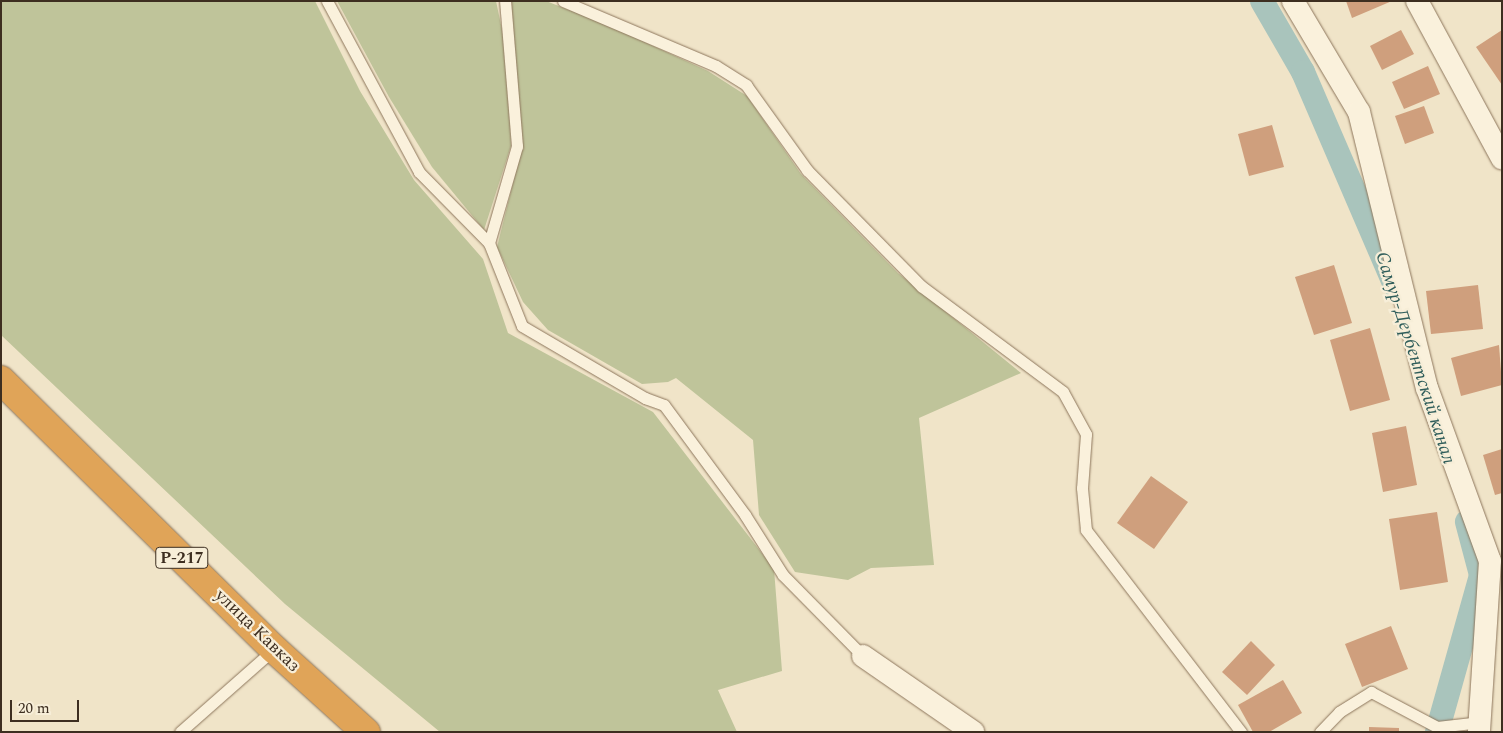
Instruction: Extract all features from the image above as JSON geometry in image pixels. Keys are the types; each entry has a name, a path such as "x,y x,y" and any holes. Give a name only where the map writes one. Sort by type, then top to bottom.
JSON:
{"highway":[{"name":"улица Кавказ","path":"1,380 274,649 366,732"}],"street":[{"path":"1292,1 1359,112 1427,388 1490,561 1480,727"},
{"path":"1417,1 1502,158"},
{"path":"863,656 973,732"}],"lane":[{"path":"327,1 420,172 489,243 522,326 645,398 664,405 745,515 783,575 863,656"},
{"path":"489,243 517,146 505,1"},
{"path":"563,1 716,66 746,86 807,170 921,286 1063,392 1086,434 1082,488 1086,530 1241,732"},
{"path":"180,732 274,649"},
{"path":"1320,732 1339,712 1371,692 1438,726 1480,727"}],"green space":[{"path":"1,1 315,1 360,91 414,180 483,259 508,333 653,412 774,569 782,671 718,690 737,732 440,732 285,604 1,335"},
{"path":"337,1 496,1 507,53 511,146 484,230 432,167 389,97"},
{"path":"510,1 546,1 605,24 708,71 747,96 801,174 898,273 1021,373 919,418 934,565 871,568 848,580 795,572 759,515 753,440 676,378 668,382 642,384 548,330 523,302 497,247 522,147"}],"building":[{"path":"1346,1 1392,1 1352,18"},
{"path":"1401,30 1414,54 1382,70 1370,46"},
{"path":"1502,30 1502,85 1476,47"},
{"path":"1428,66 1440,94 1404,109 1392,82"},
{"path":"1424,106 1434,133 1405,144 1395,116"},
{"path":"1272,125 1284,167 1249,176 1238,134"},
{"path":"1334,265 1352,323 1314,335 1295,277"},
{"path":"1478,285 1483,329 1431,334 1426,291"},
{"path":"1370,328 1390,400 1350,411 1330,340"},
{"path":"1499,345 1502,385 1461,396 1451,358"},
{"path":"1406,426 1417,485 1383,492 1372,433"},
{"path":"1502,449 1502,493 1495,495 1483,455"},
{"path":"1151,476 1188,502 1154,549 1117,523"},
{"path":"1437,512 1448,582 1400,590 1389,519"},
{"path":"1391,626 1408,669 1362,687 1345,644"},
{"path":"1251,641 1275,665 1247,695 1222,672"},
{"path":"1283,680 1302,713 1269,732 1253,732 1238,705"},
{"path":"1369,727 1399,728 1399,732 1369,732"}],"waterway":[{"name":"Самур-Дербентский канал","path":"1262,1 1303,72 1395,286"},
{"name":"Самур-Дербентский канал","path":"1437,732 1481,575 1467,522"}]}
